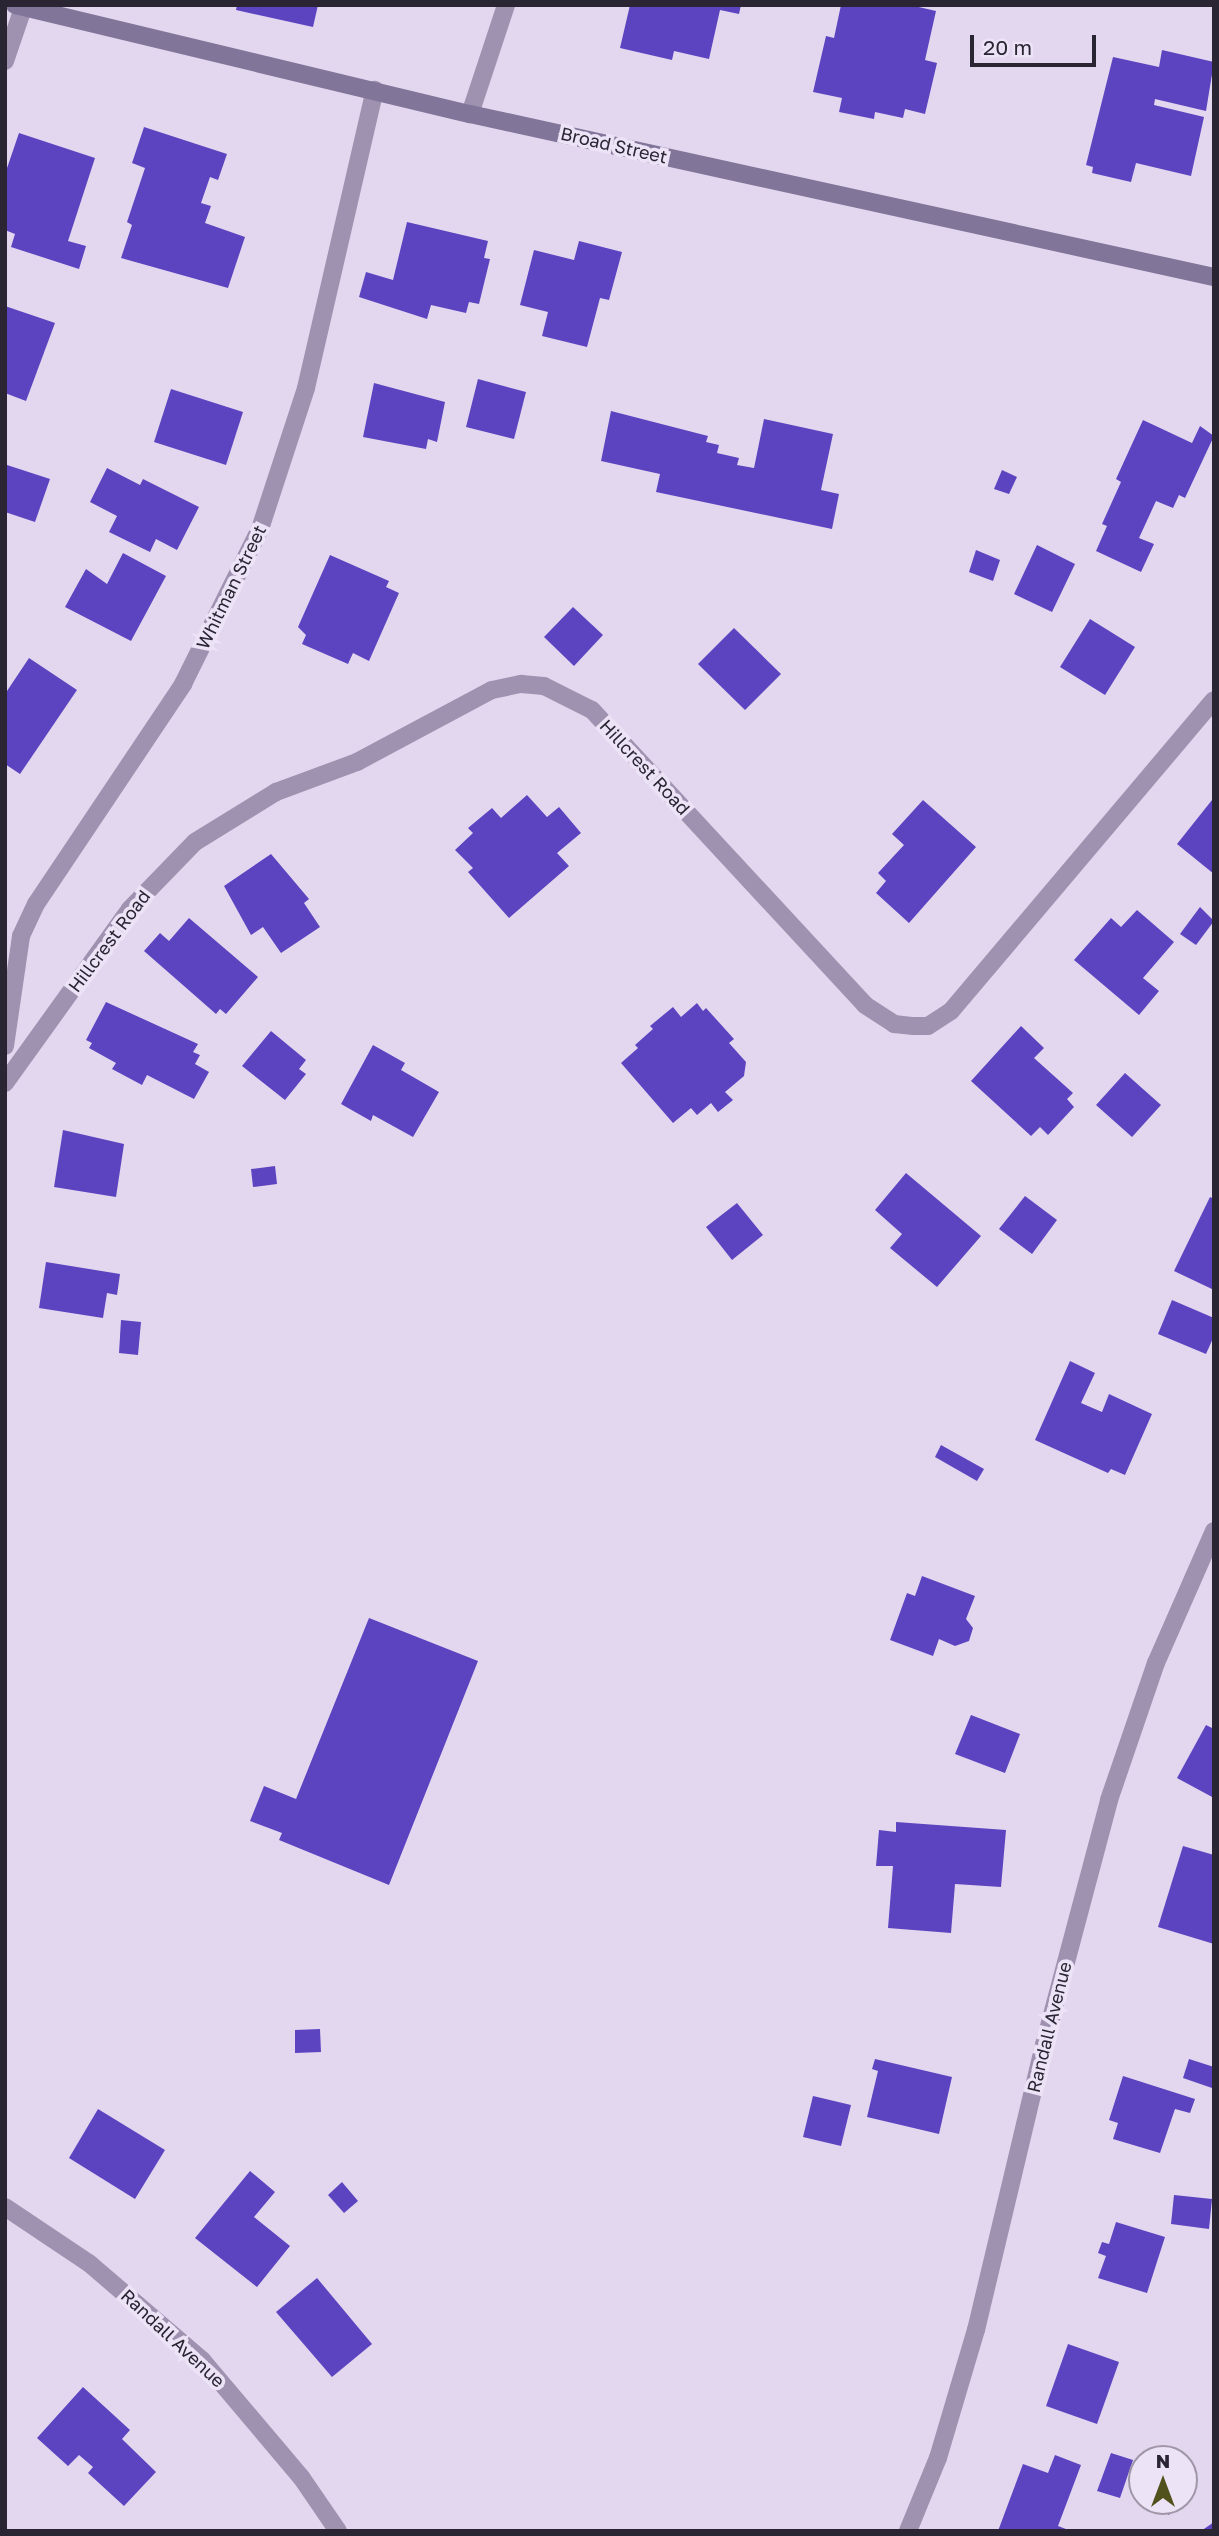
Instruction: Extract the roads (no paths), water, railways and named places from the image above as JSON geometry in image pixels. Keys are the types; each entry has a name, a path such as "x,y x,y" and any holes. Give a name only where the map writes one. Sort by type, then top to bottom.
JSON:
{"main road":[{"name":"Broad Street","path":"19,6 470,114 1214,277"}],"street":[{"path":"470,114 506,5"},
{"path":"5,61 19,6"},
{"name":"Whitman Street","path":"5,1046 21,936 36,904 64,868 183,684 260,529 306,388 375,90"},
{"name":"Hillcrest Road","path":"5,1083 130,909 195,842 276,792 357,762 492,690 521,684 544,686 592,710 865,1005 894,1024 914,1027 928,1026 951,1011 1214,700"},
{"name":"Randall Avenue","path":"908,2531 960,2391 1110,1800 1156,1663 1214,1531"},
{"name":"Randall Avenue","path":"5,2207 89,2264 202,2360 286,2458 338,2531"}]}
